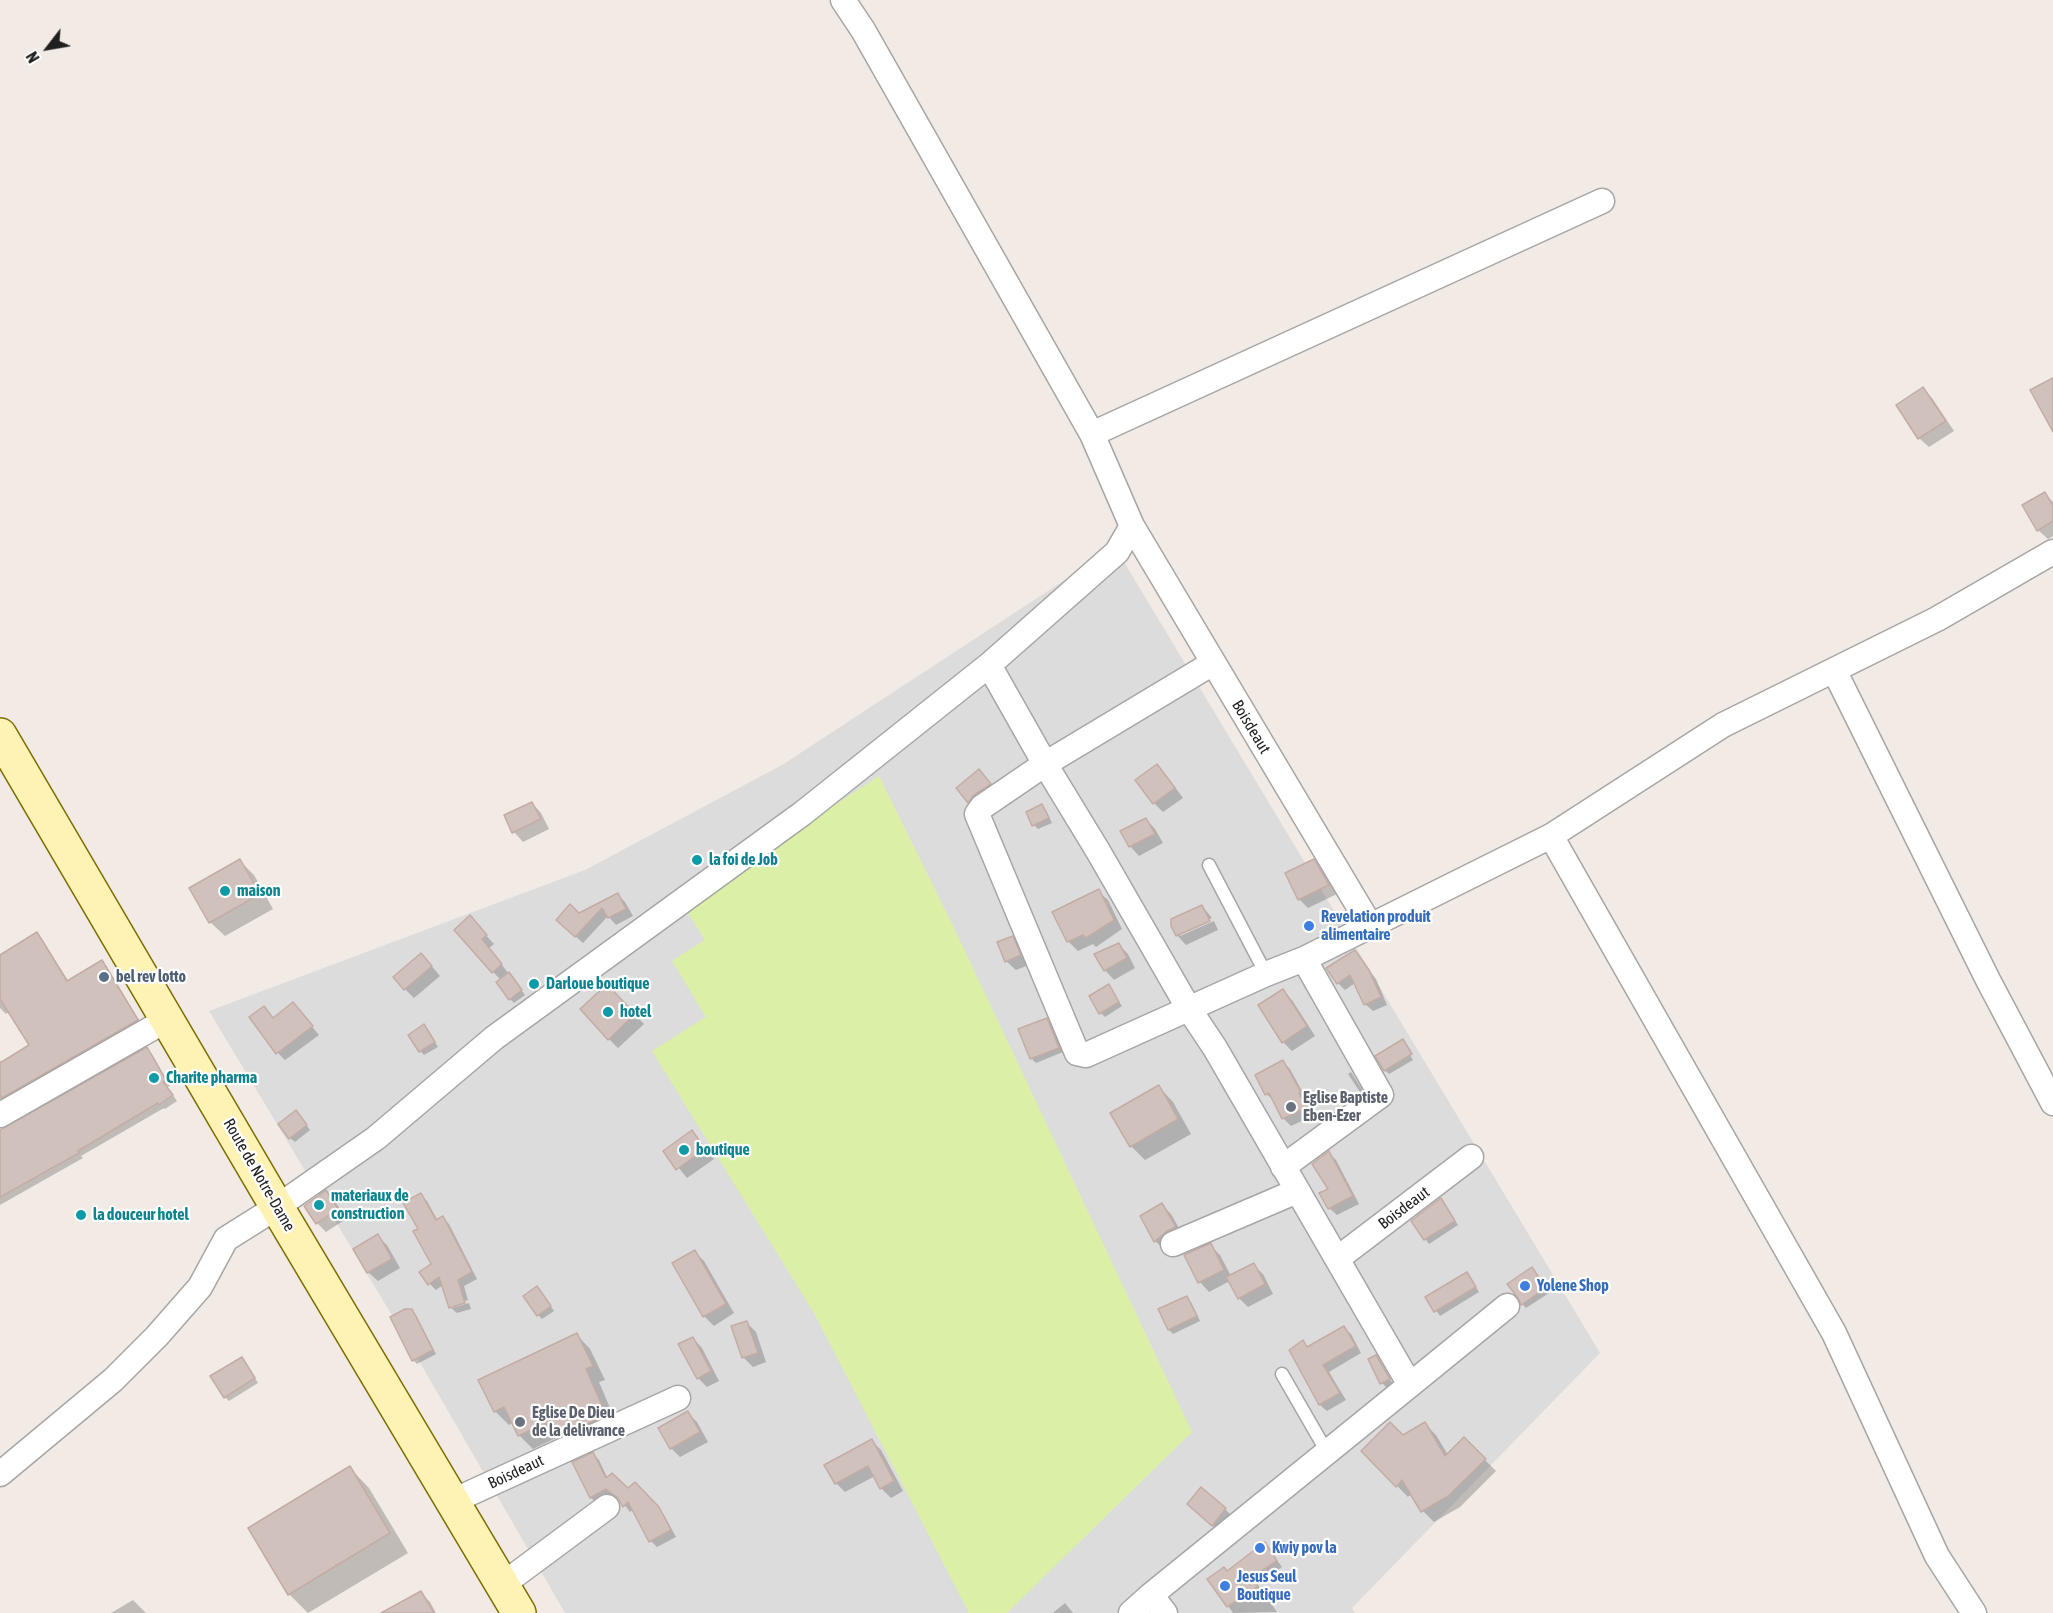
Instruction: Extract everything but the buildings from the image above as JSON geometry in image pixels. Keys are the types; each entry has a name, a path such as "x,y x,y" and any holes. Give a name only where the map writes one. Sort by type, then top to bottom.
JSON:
{"street":[{"name":"Boisdeaut","path":"843,0 863,30 1092,434 1132,526 1371,927"},
{"path":"1092,434 1602,201"},
{"path":"0,1474 112,1380 157,1336 200,1287 226,1239 376,1138 494,1038 803,813 989,665 1117,552 1132,526"},
{"path":"1213,663 1045,764 982,807 978,814 1077,1053 1086,1055 1304,959 1551,836 1723,725 1937,619 2053,552"},
{"path":"989,665 1410,1385"},
{"path":"1834,670 1983,970 2053,1103"},
{"name":"Route de Notre-Dame","path":"0,735 168,1019 290,1198 453,1501 519,1613"},
{"path":"1551,836 1834,1333 1937,1556 1974,1613"},
{"path":"1283,1167 1381,1095 1304,959"},
{"path":"0,1115 168,1019"},
{"name":"Boisdeaut","path":"1337,1259 1471,1157"},
{"path":"1173,1244 1297,1191"},
{"path":"1131,1613 1158,1604 1327,1452 1507,1305"},
{"name":"Boisdeaut","path":"453,1501 678,1398"},
{"path":"502,1585 608,1507"}],"lane":[{"path":"1209,865 1266,974"},
{"path":"1282,1374 1327,1452"}],"shaded area":[{"path":"1115,547 1600,1353 1352,1608 1355,1613 565,1613 408,1342 209,1011 585,870 782,765"}],"green space":[{"path":"879,776 954,928 1192,1432 1007,1613 969,1613 814,1313 652,1051 706,1017 672,961 705,940 683,905"}],"place":[{"name":"la foi de Job","path":"697,860"},
{"name":"maison","path":"225,891"},
{"name":"Revelation produit alimentaire","path":"1309,926"},
{"name":"bel rev lotto","path":"104,977"},
{"name":"Darloue boutique","path":"534,984"},
{"name":"hotel","path":"608,1012"},
{"name":"Charite pharma","path":"154,1078"},
{"name":"Eglise Baptiste Eben-Ezer","path":"1291,1107"},
{"name":"boutique","path":"684,1150"},
{"name":"materiaux de construction","path":"319,1205"},
{"name":"la douceur hotel","path":"81,1215"},
{"name":"Yolene Shop","path":"1525,1286"},
{"name":"Eglise De Dieu de la delivrance","path":"520,1422"},
{"name":"Kwiy pov la","path":"1260,1548"},
{"name":"Jesus Seul Boutique","path":"1225,1586"}]}
